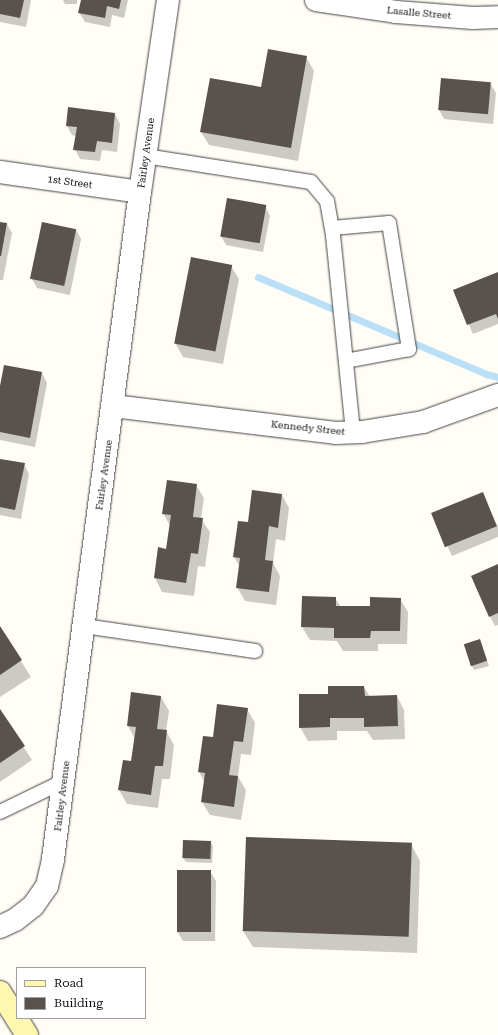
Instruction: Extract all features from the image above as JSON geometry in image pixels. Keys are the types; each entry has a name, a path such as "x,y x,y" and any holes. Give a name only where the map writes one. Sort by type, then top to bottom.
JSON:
{"main road":[{"path":"0,992 16,1017"},
{"path":"17,1019 27,1035"}],"street":[{"name":"Fairley Avenue","path":"0,927 15,920 32,906 47,886 53,858 140,192 168,0"},
{"name":"Lasalle Street","path":"316,0 396,12 473,18 498,17"},
{"name":"1st Street","path":"0,172 140,192"},
{"name":"Kennedy Street","path":"113,406 336,433 423,422 498,395"}],"lane":[{"path":"145,156 311,182 327,201 332,228 353,432"},
{"path":"332,228 389,223 409,349 346,361"},
{"path":"84,626 255,651"},
{"path":"0,812 64,781"}],"building":[{"path":"0,0 24,0 20,18 0,14"},
{"path":"81,0 121,0 119,9 107,6 105,18 78,13"},
{"path":"268,49 307,56 291,148 200,132 210,78 261,87"},
{"path":"441,78 491,82 488,114 438,110"},
{"path":"68,107 115,113 112,143 97,141 95,152 73,150 77,127 66,126"},
{"path":"227,198 266,205 260,243 220,236"},
{"path":"0,222 7,223 1,256 0,256"},
{"path":"42,222 76,229 64,286 30,279"},
{"path":"191,257 232,265 215,351 174,343"},
{"path":"498,272 498,319 496,314 467,325 453,290"},
{"path":"4,365 42,372 30,438 0,432 0,386"},
{"path":"0,459 25,463 15,510 0,507"},
{"path":"167,480 197,484 193,517 203,518 198,554 191,553 186,583 154,578 158,547 166,549 171,515 162,514"},
{"path":"252,490 282,494 278,528 269,526 265,560 273,561 269,592 236,588 240,558 233,557 238,521 248,522"},
{"path":"483,492 497,526 445,547 431,513"},
{"path":"498,564 498,613 489,617 471,576"},
{"path":"302,596 336,597 336,606 370,606 370,597 401,598 400,631 371,631 370,638 334,638 334,628 301,627"},
{"path":"0,626 22,660 0,675"},
{"path":"480,639 487,661 471,666 464,644"},
{"path":"328,686 364,686 365,696 397,695 398,726 364,727 364,718 330,718 330,727 299,728 299,694 328,694"},
{"path":"131,692 161,696 157,729 167,730 163,766 155,766 151,795 118,790 123,760 131,761 136,727 127,726"},
{"path":"217,704 248,708 243,742 234,741 229,775 238,776 234,807 201,802 205,773 198,772 203,736 213,737"},
{"path":"0,709 25,746 0,763"},
{"path":"246,837 412,843 409,937 243,931"},
{"path":"183,840 211,841 210,859 182,858"},
{"path":"177,870 211,870 211,932 177,932"}],"waterway":[{"path":"258,277 486,374 498,377"}]}
